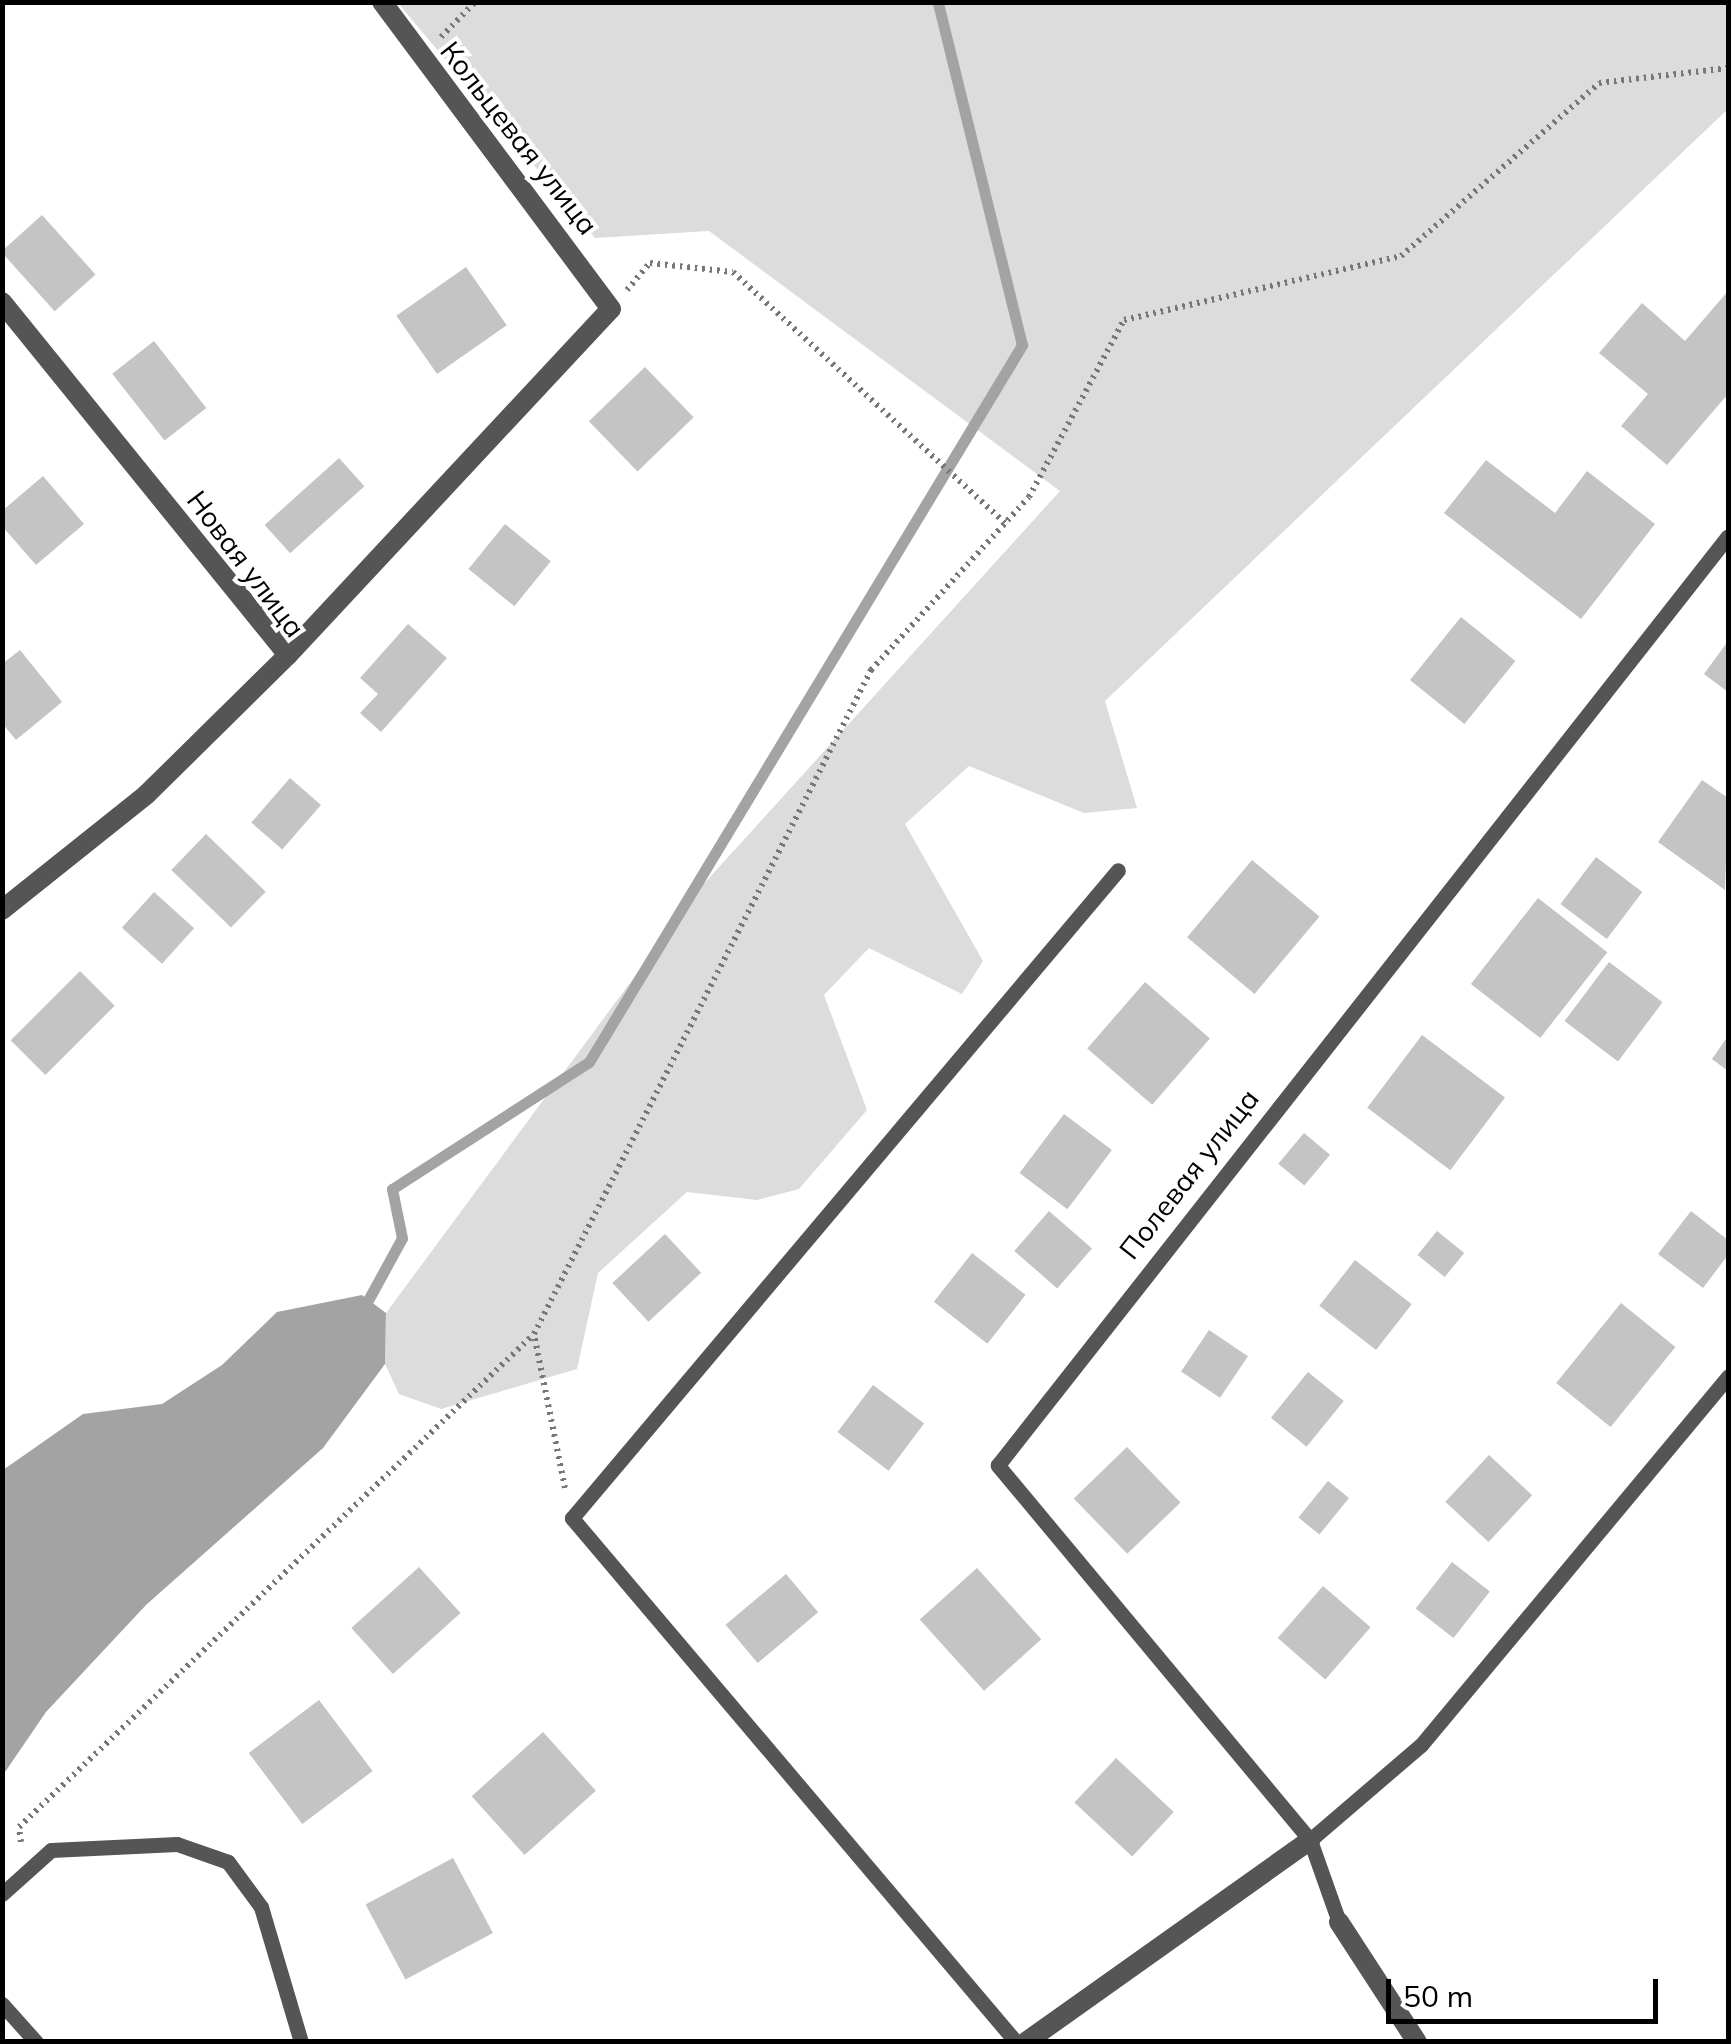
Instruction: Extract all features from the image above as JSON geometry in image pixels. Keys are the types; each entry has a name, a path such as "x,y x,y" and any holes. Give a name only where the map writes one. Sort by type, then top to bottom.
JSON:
{"street":[{"name":"Кольцевая улица","path":"382,2 610,309"},
{"name":"Новая улица","path":"2,302 288,656 146,794 2,910"},
{"path":"288,656 610,309"},
{"path":"1026,2042 1310,1840"},
{"path":"1339,1922 1417,2042"}],"lane":[{"name":"Полевая улица","path":"1339,1922 1310,1840 998,1465 1728,536"},
{"path":"1016,2042 572,1518 1118,870"},
{"path":"1310,1840 1421,1745 1728,1376"},
{"path":"2,1894 24,1870 51,1850 176,1844 228,1862 261,1907 301,2042"},
{"path":"2,2004 36,2042"}],"path":[{"path":"422,57 475,2"},
{"path":"24,1870 19,1827 534,1334 871,670 1029,496 1124,320 1402,256 1599,84 1728,68"},
{"path":"610,309 650,263 733,272 1004,523"},
{"path":"534,1334 572,1518"}],"shaded area":[{"path":"398,3 1728,3 1728,109 1105,701 1137,808 1084,813 969,766 905,824 983,961 962,994 869,948 824,995 867,1110 799,1189 757,1200 687,1192 598,1273 577,1369 441,1409 399,1394 385,1364 386,1313 700,888 1060,491 709,231 595,238"},
{"path":"362,1295 386,1313 385,1364 323,1448 146,1605 46,1712 3,1775 3,1470 83,1414 162,1404 222,1365 277,1312"}],"building":[{"path":"42,215 96,274 55,311 2,253"},
{"path":"466,267 507,325 437,374 396,316"},
{"path":"1728,291 1728,394 1667,465 1621,426 1648,394 1599,353 1642,303 1685,341"},
{"path":"154,341 206,408 165,441 112,374"},
{"path":"645,367 694,417 638,472 589,421"},
{"path":"339,458 364,486 290,553 265,525"},
{"path":"1486,460 1555,513 1587,471 1655,524 1581,619 1444,513"},
{"path":"43,476 84,524 36,565 2,526 2,511"},
{"path":"505,524 551,561 514,606 468,569"},
{"path":"1461,617 1515,661 1464,724 1410,680"},
{"path":"408,624 447,658 381,732 360,713 378,694 360,678"},
{"path":"1728,641 1728,692 1704,674"},
{"path":"20,650 62,702 16,740 2,723 2,664"},
{"path":"290,778 321,805 282,849 251,823"},
{"path":"1702,780 1728,798 1725,890 1658,842"},
{"path":"206,834 266,892 231,928 171,870"},
{"path":"1596,857 1642,892 1607,939 1560,904"},
{"path":"1252,860 1319,917 1254,994 1187,937"},
{"path":"154,892 194,928 162,964 122,928"},
{"path":"1538,898 1607,952 1540,1038 1471,984"},
{"path":"1609,962 1663,1002 1618,1061 1564,1021"},
{"path":"80,971 115,1006 45,1075 11,1040"},
{"path":"1145,982 1210,1038 1152,1105 1087,1048"},
{"path":"1422,1035 1505,1098 1450,1170 1367,1108"},
{"path":"1728,1036 1728,1071 1712,1059"},
{"path":"1064,1114 1112,1150 1067,1209 1019,1173"},
{"path":"1304,1133 1330,1155 1304,1185 1278,1164"},
{"path":"1049,1211 1092,1248 1057,1288 1014,1251"},
{"path":"1691,1211 1728,1240 1728,1255 1703,1288 1658,1254"},
{"path":"1437,1231 1464,1253 1445,1277 1417,1255"},
{"path":"665,1234 701,1273 648,1322 612,1283"},
{"path":"972,1253 1026,1295 987,1344 934,1302"},
{"path":"1355,1260 1412,1304 1376,1350 1319,1306"},
{"path":"1621,1303 1675,1347 1611,1427 1556,1383"},
{"path":"1209,1330 1248,1356 1220,1398 1181,1371"},
{"path":"1308,1372 1344,1401 1307,1447 1271,1418"},
{"path":"873,1385 924,1424 889,1471 837,1432"},
{"path":"1127,1447 1180,1502 1127,1554 1074,1498"},
{"path":"1489,1455 1532,1495 1489,1542 1445,1502"},
{"path":"1328,1481 1349,1498 1319,1535 1298,1518"},
{"path":"1452,1562 1490,1592 1454,1638 1416,1608"},
{"path":"419,1567 460,1613 393,1674 351,1628"},
{"path":"977,1568 1041,1639 984,1691 920,1620"},
{"path":"786,1574 818,1612 758,1663 725,1625"},
{"path":"1323,1586 1371,1627 1325,1679 1278,1638"},
{"path":"319,1700 373,1771 302,1824 249,1753"},
{"path":"543,1732 596,1791 525,1855 472,1796"},
{"path":"1116,1758 1174,1812 1132,1856 1074,1803"},
{"path":"453,1858 493,1933 405,1980 366,1904"}],"waterway":[{"path":"361,1313 402,1238 392,1189 589,1062 1022,345 938,2"}]}
